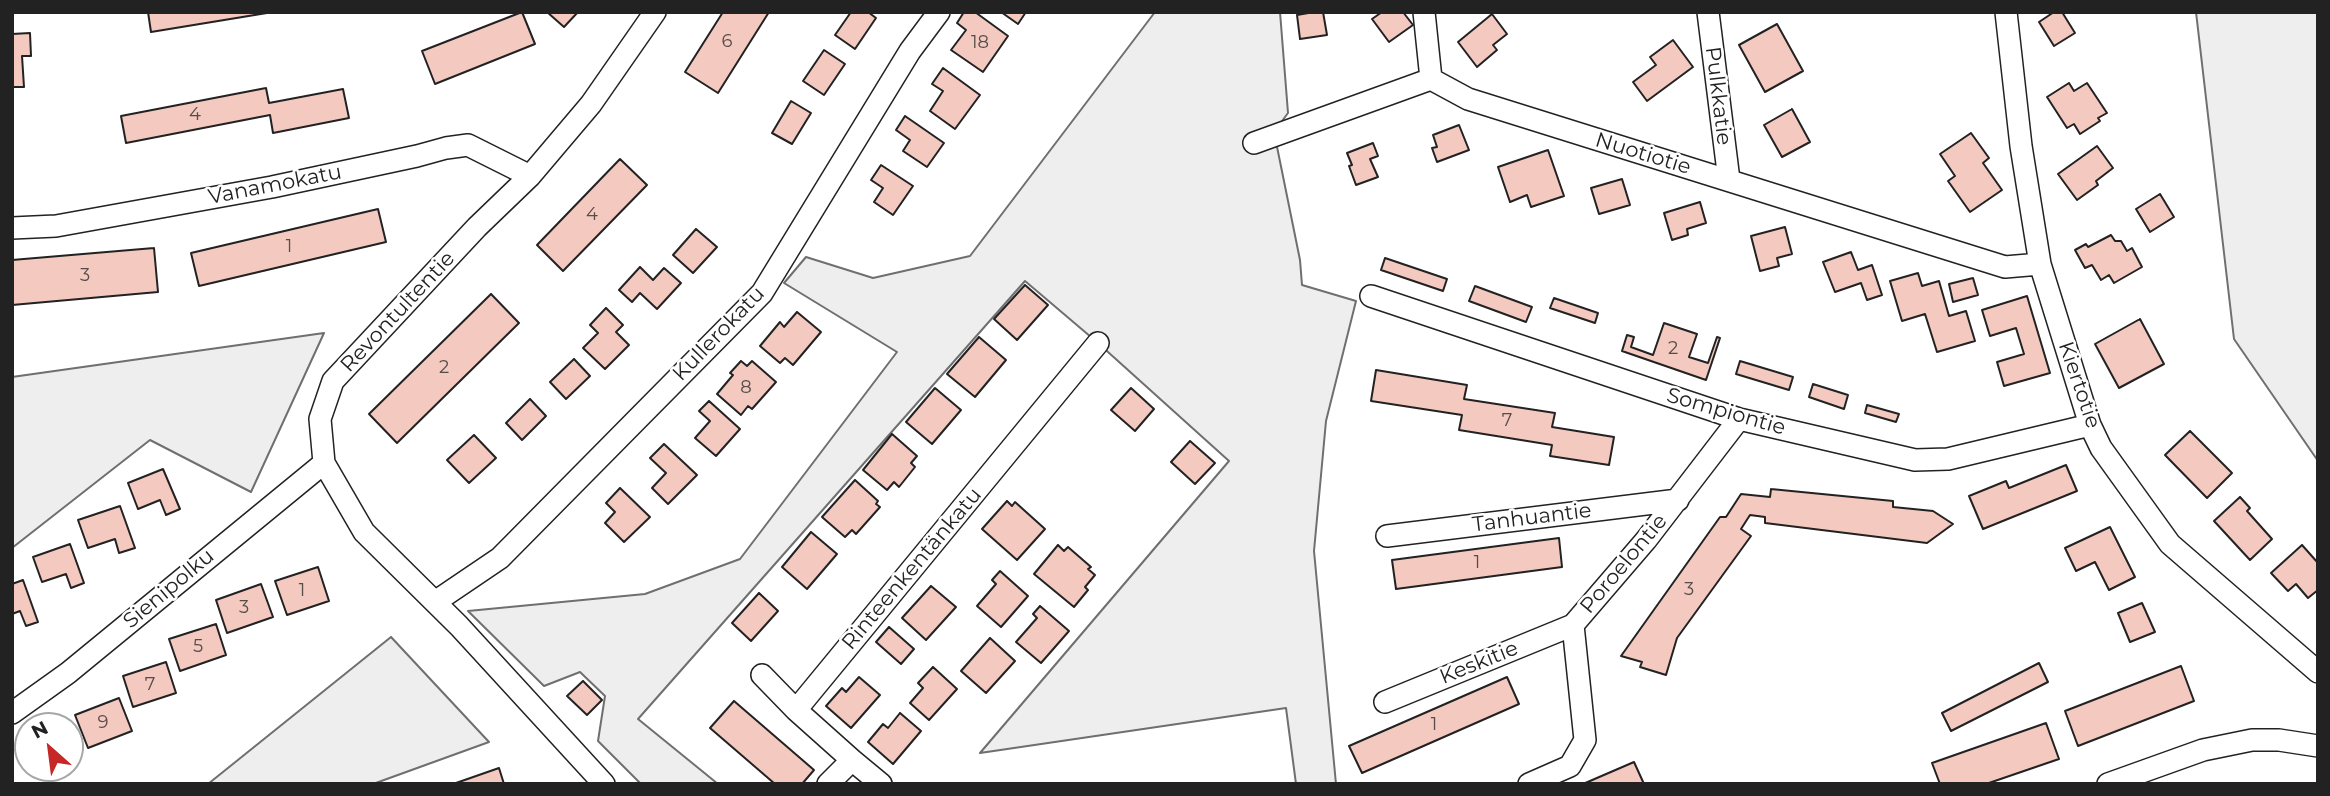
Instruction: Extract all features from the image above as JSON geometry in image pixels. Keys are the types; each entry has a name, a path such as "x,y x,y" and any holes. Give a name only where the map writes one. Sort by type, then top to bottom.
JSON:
{"street":[{"name":"Revontultentie","path":"604,784 435,602 364,532 324,463 320,418 333,381 477,227 530,176 591,104 655,12"},
{"name":"Kullerokatu","path":"435,602 500,558 762,293 911,51 939,12"},
{"path":"1254,143 1431,79 1424,12"},
{"name":"Pulkkatie","path":"1708,12 1729,180"},
{"name":"Kiertotie","path":"2006,12 2021,146 2040,264 2090,425 2101,448 2170,544 2318,672"},
{"name":"Nuotiotie","path":"1431,79 1468,99 2005,267 2040,264"},
{"name":"Vanamokatu","path":"12,228 56,226 272,187 468,145 530,176"},
{"name":"Sompiontie","path":"1370,296 1740,419 1915,460 1948,459 2090,425"},
{"name":"Rinteenkentänkatu","path":"796,710 1098,343"},
{"name":"Poroelontie","path":"1529,784 1570,766 1585,740 1573,625 1678,500 1740,419"},
{"name":"Sienipolku","path":"12,713 68,673 324,463"},
{"name":"Tanhuantie","path":"1387,536 1678,500"},
{"name":"Keskitie","path":"1385,702 1573,625"},
{"path":"762,675 796,710 881,784"},
{"path":"2108,784 2203,750 2252,740 2279,740 2318,746"},
{"path":"828,784 852,760"}],"shaded area":[{"path":"1155,12 1280,12 1288,113 1274,132 1300,260 1302,285 1356,301 1326,421 1314,551 1336,784 1296,784 1286,708 980,753 1229,461 1025,281 638,719 718,784 641,784 598,741 605,696 580,672 544,686 468,611 645,594 740,559 897,352 784,283 806,257 873,278 970,256"},
{"path":"2196,12 2318,12 2318,461 2234,339"},
{"path":"324,333 251,492 150,440 12,548 12,377"},
{"path":"391,637 489,742 373,784 208,784"}],"building":[{"path":"148,12 273,12 151,32"},
{"path":"522,12 535,44 435,84 422,51"},
{"path":"547,12 578,12 564,27"},
{"path":"723,12 769,12 718,93 685,72"},
{"path":"851,12 868,12 876,18 855,49 835,35"},
{"path":"964,12 975,12 1008,36 983,72 951,50 966,30 957,23"},
{"path":"1001,12 1026,12 1018,24"},
{"path":"1323,12 1327,35 1300,39 1297,15"},
{"path":"1382,12 1403,12 1413,25 1389,42 1372,19"},
{"path":"2054,12 2062,12 2075,33 2054,46 2039,22"},
{"path":"1492,14 1507,34 1493,45 1497,50 1477,67 1458,42"},
{"path":"1777,24 1803,71 1765,92 1739,45"},
{"path":"30,33 31,56 22,56 24,87 12,87 12,34"},
{"path":"1673,40 1693,67 1647,101 1633,82 1656,65 1650,57"},
{"path":"824,50 845,64 824,95 803,81"},
{"path":"943,68 980,95 955,129 930,111 943,91 932,84"},
{"path":"2069,83 2074,91 2087,83 2107,113 2080,134 2074,124 2067,128 2047,97"},
{"path":"266,88 269,103 343,89 349,118 273,133 270,115 126,143 121,116"},
{"path":"791,101 811,113 792,144 772,133"},
{"path":"1792,109 1810,142 1782,157 1764,125"},
{"path":"905,116 944,143 927,167 903,151 910,140 896,130"},
{"path":"1459,125 1469,150 1437,162 1432,148 1437,147 1433,135"},
{"path":"1971,133 1989,158 1983,163 2002,190 1970,212 1948,181 1955,176 1940,154"},
{"path":"1373,143 1378,156 1370,159 1378,177 1356,185 1347,153"},
{"path":"2097,146 2113,168 2096,181 2098,185 2077,200 2058,174"},
{"path":"1548,150 1564,196 1531,207 1527,195 1510,202 1498,167"},
{"path":"620,159 647,185 563,271 537,245"},
{"path":"881,165 913,186 893,215 874,202 883,188 871,180"},
{"path":"1622,179 1630,205 1599,214 1591,188"},
{"path":"2160,194 2174,217 2150,232 2136,209"},
{"path":"1700,202 1706,223 1687,229 1688,235 1672,240 1664,213"},
{"path":"378,209 386,242 199,286 191,253"},
{"path":"1785,227 1792,254 1777,258 1779,266 1760,271 1751,236"},
{"path":"696,229 717,247 693,273 673,255"},
{"path":"2111,235 2115,241 2121,241 2127,251 2132,248 2142,267 2114,283 2109,275 2101,280 2092,265 2085,268 2075,250 2086,244 2088,247"},
{"path":"154,248 158,292 12,305 12,260"},
{"path":"1851,252 1858,270 1872,265 1882,295 1867,300 1861,283 1835,292 1823,262"},
{"path":"1385,258 1447,279 1443,291 1381,270"},
{"path":"640,267 653,280 664,268 681,283 657,309 640,293 632,302 619,290"},
{"path":"1918,273 1922,286 1939,281 1949,316 1966,311 1975,341 1937,352 1925,314 1902,321 1890,281"},
{"path":"1973,278 1978,295 1953,302 1949,284"},
{"path":"1025,285 1048,305 1017,340 994,319"},
{"path":"1475,286 1532,307 1526,322 1469,301"},
{"path":"491,294 519,323 397,443 369,414"},
{"path":"2027,296 2050,373 2004,386 1997,362 2024,354 2016,328 1990,336 1982,310"},
{"path":"1554,298 1598,313 1595,323 1550,308"},
{"path":"606,308 623,325 616,332 629,345 605,369 583,348 598,333 590,325"},
{"path":"797,312 821,332 793,365 785,358 780,363 760,346 780,322 784,327"},
{"path":"2140,319 2164,364 2119,388 2095,344"},
{"path":"1664,323 1697,334 1689,357 1708,363 1717,337 1720,338 1706,380 1622,351 1627,335 1634,337 1631,347 1653,355"},
{"path":"979,337 1006,360 975,397 947,374"},
{"path":"574,359 590,376 566,399 550,382"},
{"path":"741,361 747,366 752,361 776,382 752,409 748,406 741,415 717,394"},
{"path":"1740,361 1793,377 1789,390 1736,374"},
{"path":"1376,370 1467,385 1464,399 1555,413 1552,427 1614,437 1609,465 1550,456 1552,445 1459,430 1462,415 1371,401"},
{"path":"1813,384 1848,395 1844,409 1809,397"},
{"path":"935,388 961,410 932,444 906,422"},
{"path":"1131,388 1154,409 1135,431 1111,410"},
{"path":"530,399 546,416 522,440 506,423"},
{"path":"709,401 740,429 716,456 695,438 710,421 699,411"},
{"path":"1867,405 1899,414 1896,422 1865,413"},
{"path":"2190,431 2232,473 2207,498 2165,455"},
{"path":"892,434 917,456 911,463 915,467 899,487 894,482 887,490 863,470"},
{"path":"474,435 496,458 469,483 447,460"},
{"path":"1190,441 1215,463 1195,484 1171,462"},
{"path":"664,444 697,475 668,504 652,488 666,473 650,458"},
{"path":"2066,465 2077,491 1983,529 1969,496 2006,481 2009,488"},
{"path":"163,469 180,509 166,515 160,500 138,509 128,483"},
{"path":"855,480 878,501 876,504 880,507 856,534 852,530 845,537 822,517"},
{"path":"620,488 650,517 624,542 605,523 615,512 606,503"},
{"path":"1771,489 1893,501 1893,507 1933,511 1953,524 1927,543 1765,523 1765,517 1750,515 1741,529 1751,536 1677,638 1666,675 1640,667 1642,662 1621,656 1720,517 1726,517 1741,494 1770,497"},
{"path":"2240,497 2250,508 2247,511 2272,539 2250,560 2214,521"},
{"path":"1007,501 1012,506 1015,502 1045,529 1017,560 982,529"},
{"path":"120,506 135,548 119,553 115,539 88,548 78,520"},
{"path":"2110,527 2135,577 2109,590 2095,562 2076,571 2065,548"},
{"path":"811,532 837,554 807,589 782,567"},
{"path":"1559,538 1562,567 1396,589 1392,560"},
{"path":"70,544 84,583 71,588 66,574 42,582 33,557"},
{"path":"1058,545 1064,551 1068,547 1091,567 1088,569 1095,575 1085,587 1088,590 1074,607 1034,574"},
{"path":"2302,545 2318,563 2318,590 2308,598 2296,584 2288,591 2271,573"},
{"path":"318,567 329,601 287,615 275,581"},
{"path":"1000,571 1028,596 1001,627 977,606 996,584 992,580"},
{"path":"23,580 38,622 26,626 20,611 12,614 12,584"},
{"path":"261,584 273,617 227,633 216,600"},
{"path":"931,586 956,607 926,640 902,618"},
{"path":"759,593 778,611 751,641 732,623"},
{"path":"2142,603 2155,632 2130,642 2118,613"},
{"path":"1040,606 1069,631 1041,663 1016,642 1037,618 1033,614"},
{"path":"216,624 226,655 180,671 169,639"},
{"path":"889,627 914,649 901,664 876,642"},
{"path":"990,638 1015,661 986,693 961,671"},
{"path":"166,662 176,693 133,707 123,676"},
{"path":"2039,663 2048,682 1951,731 1942,713"},
{"path":"2181,666 2194,701 2078,746 2065,711"},
{"path":"933,667 957,689 929,720 910,703 923,688 918,683"},
{"path":"859,677 880,695 851,728 826,706 842,688 846,692"},
{"path":"1507,677 1519,704 1362,773 1349,746"},
{"path":"583,681 602,700 587,715 567,696"},
{"path":"119,698 132,731 88,748 84,738 83,712"},
{"path":"734,701 814,770 802,784 775,784 710,728"},
{"path":"900,713 921,731 893,764 868,742 883,724 888,728"},
{"path":"2046,723 2059,759 1986,784 1940,784 1932,763"},
{"path":"1634,762 1644,784 1583,784"},
{"path":"499,768 504,784 456,783"}]}
